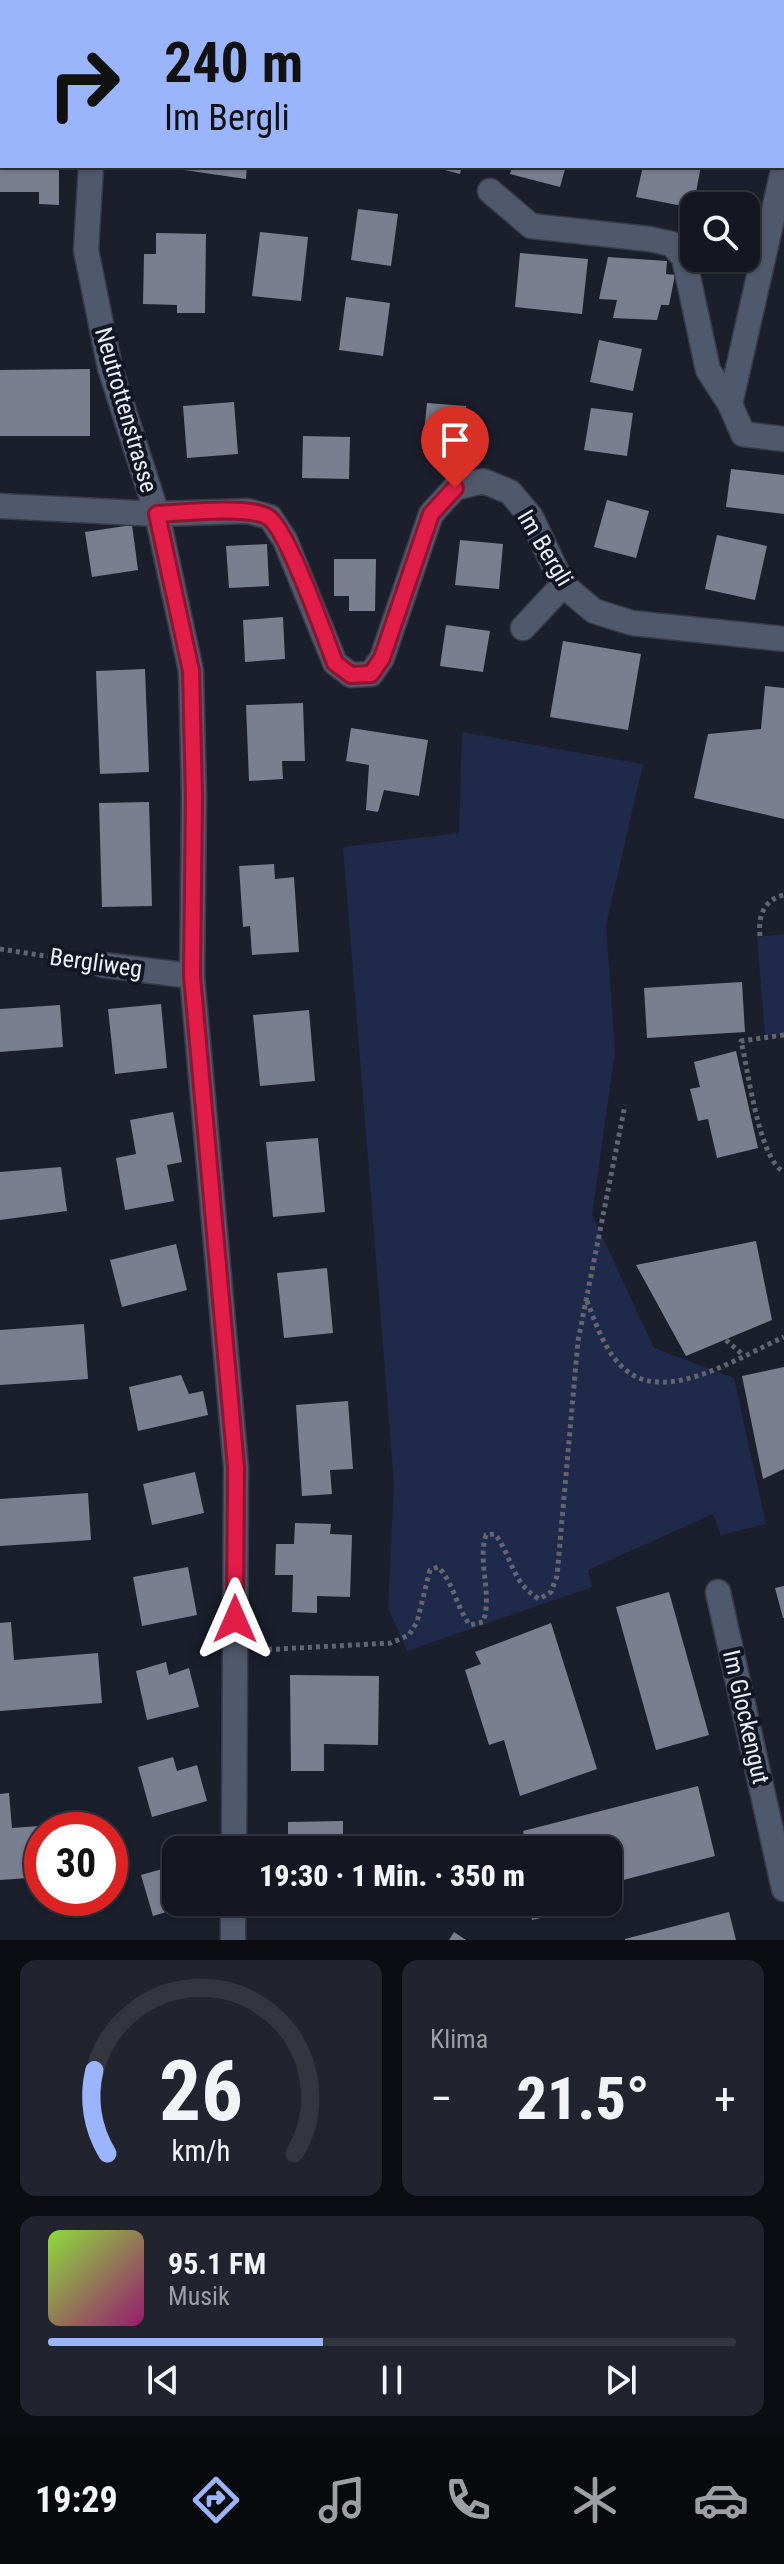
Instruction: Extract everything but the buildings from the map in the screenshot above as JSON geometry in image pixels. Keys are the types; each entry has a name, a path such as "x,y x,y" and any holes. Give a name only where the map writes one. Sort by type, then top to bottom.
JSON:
{"street":[{"name":"Neutrottenstrasse","path":"91,168 86,250 110,368 157,514 191,671 194,797 192,976 236,1467 234,1836"},
{"path":"730,404 784,168"},
{"path":"490,191 531,226 672,244 684,258 708,370 730,404 743,434 784,439"},
{"name":"Im Bergli","path":"0,506 157,514 248,511 270,517 285,540 335,663 351,675 371,674 382,658 431,514 455,488 483,481 510,492 531,517 563,585 594,611 632,623 784,639"},
{"path":"523,628 563,585"},
{"name":"Bergliweg","path":"103,965 192,976"},
{"name":"Im Glockengut","path":"718,1592 784,1889"},
{"path":"233,1916 233,1940"}],"path":[{"path":"760,936 762,912 776,897 784,895"},
{"name":"Bergliweg","path":"0,949 103,965"},
{"path":"784,1035 741,1041 764,1145 776,1168 784,1172"},
{"path":"235,1650 391,1643 409,1635 417,1622 430,1570 438,1567 448,1576 462,1614 470,1625 483,1622 487,1611 482,1547 486,1535 495,1534 524,1590 539,1599 551,1592 557,1576 578,1341 625,1105"},
{"path":"587,1301 599,1331 616,1358 627,1371 646,1381 671,1384 695,1378 784,1337"},
{"path":"726,1340 743,1355"}],"shaded area":[{"path":"462,732 643,764 606,925 615,1051 592,1215 654,1348 734,1378 766,1524 721,1535 713,1514 588,1570 592,1587 407,1651 388,1608 394,1483 343,847 459,833"},
{"path":"784,934 784,1035 765,1036 757,937"}],"route":[{"path":"235,1619 236,1467 192,976 194,797 191,671 157,514 248,511 270,517 285,540 335,663 351,675 371,674 382,658 431,514 455,488"}]}
